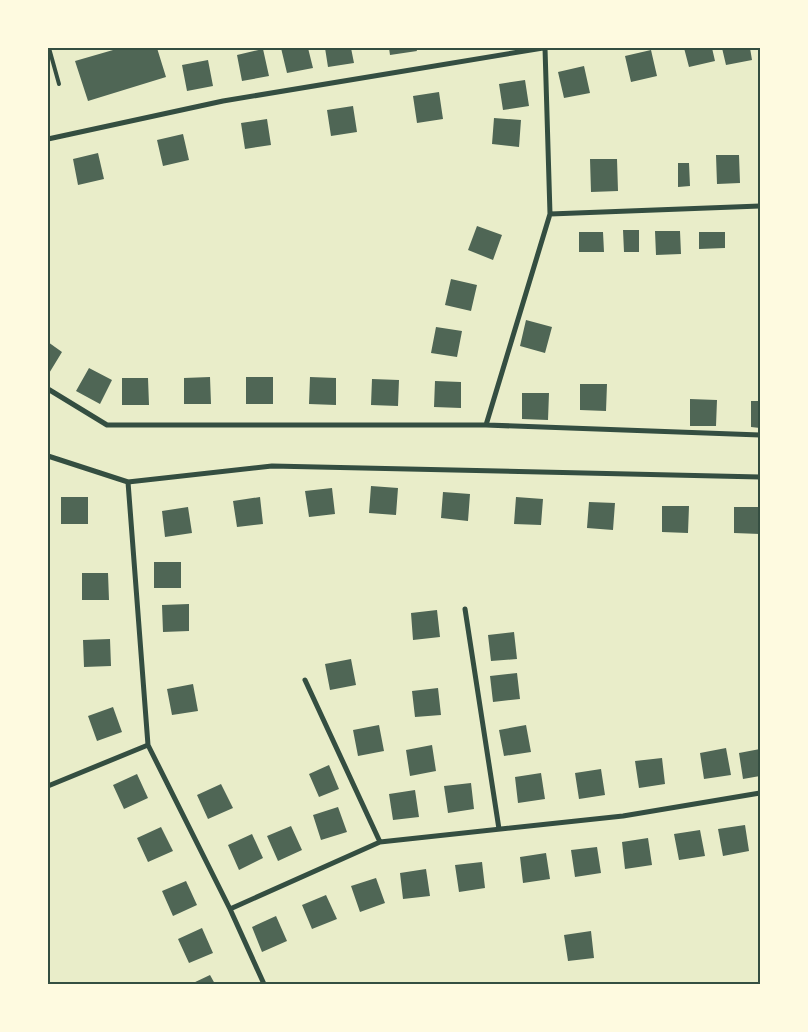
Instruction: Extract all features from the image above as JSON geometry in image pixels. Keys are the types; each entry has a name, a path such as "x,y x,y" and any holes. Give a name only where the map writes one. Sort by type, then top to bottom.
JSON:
{"street":[{"path":"48,139 223,101 544,48 550,214 486,425"},
{"path":"550,214 760,206"},
{"path":"48,389 107,425 486,425 760,435"},
{"path":"48,456 128,482 272,466 760,476"},
{"path":"128,482 148,745 230,909 264,984"},
{"path":"465,609 499,829"},
{"path":"305,680 380,842"},
{"path":"48,786 148,745"},
{"path":"230,909 380,842 623,816 760,793"}],"lane":[{"path":"49,48 58,84"}],"building":[{"path":"120,48 157,48 166,77 88,101 75,61"},
{"path":"281,48 308,48 313,68 287,73"},
{"path":"325,48 351,48 354,63 328,67"},
{"path":"389,48 416,48 417,51 390,55"},
{"path":"684,48 712,48 715,61 689,67"},
{"path":"722,48 750,48 752,60 726,65"},
{"path":"263,49 269,76 242,81 237,55"},
{"path":"651,50 657,76 631,82 625,56"},
{"path":"208,60 213,86 187,91 182,65"},
{"path":"584,66 590,93 564,98 558,72"},
{"path":"525,80 529,106 503,110 499,84"},
{"path":"439,92 443,119 417,123 413,96"},
{"path":"353,106 357,132 331,136 327,110"},
{"path":"494,118 521,120 519,147 492,144"},
{"path":"267,119 271,145 245,149 241,123"},
{"path":"183,134 189,160 163,166 157,140"},
{"path":"98,153 104,179 78,185 73,159"},
{"path":"716,155 739,155 740,183 717,184"},
{"path":"590,159 617,159 618,191 591,192"},
{"path":"678,163 689,163 690,186 678,187"},
{"path":"477,226 502,235 493,260 468,250"},
{"path":"623,230 639,230 639,252 624,252"},
{"path":"655,231 680,231 681,254 656,255"},
{"path":"579,232 603,232 604,252 579,252"},
{"path":"699,232 725,232 725,248 699,249"},
{"path":"451,279 477,285 471,311 445,305"},
{"path":"526,320 552,327 545,353 520,346"},
{"path":"436,327 462,331 457,357 431,353"},
{"path":"48,342 62,352 48,375"},
{"path":"89,368 112,380 100,404 76,391"},
{"path":"210,377 211,404 184,404 184,378"},
{"path":"246,377 273,377 273,404 246,404"},
{"path":"310,377 336,378 336,405 309,404"},
{"path":"122,378 148,378 149,405 122,405"},
{"path":"372,379 399,380 398,406 371,405"},
{"path":"435,381 461,382 461,408 434,407"},
{"path":"580,384 607,384 606,411 580,410"},
{"path":"522,393 549,393 548,420 522,419"},
{"path":"690,399 717,400 716,426 690,426"},
{"path":"751,401 760,401 760,428 751,427"},
{"path":"371,486 398,488 396,515 369,513"},
{"path":"332,488 335,514 309,517 305,491"},
{"path":"443,492 470,494 468,521 441,518"},
{"path":"61,497 88,497 88,524 61,524"},
{"path":"260,497 263,524 237,527 233,501"},
{"path":"516,497 543,499 541,525 514,524"},
{"path":"589,502 615,503 613,530 587,528"},
{"path":"662,506 689,506 688,533 662,532"},
{"path":"188,507 192,533 165,537 162,511"},
{"path":"734,507 760,507 760,534 734,533"},
{"path":"154,562 181,562 181,588 154,588"},
{"path":"82,573 108,573 109,600 82,600"},
{"path":"189,604 189,631 163,632 162,605"},
{"path":"437,610 440,637 413,640 411,613"},
{"path":"514,632 517,659 491,661 488,635"},
{"path":"110,639 111,666 84,667 83,640"},
{"path":"351,659 356,685 330,690 325,664"},
{"path":"517,673 520,699 493,702 490,676"},
{"path":"193,684 198,711 172,715 167,689"},
{"path":"438,688 441,715 415,717 412,691"},
{"path":"113,707 122,732 97,741 88,716"},
{"path":"379,725 384,751 358,756 353,730"},
{"path":"526,725 531,752 504,756 499,730"},
{"path":"432,745 436,771 410,776 406,750"},
{"path":"726,748 731,775 704,779 700,753"},
{"path":"760,749 760,776 743,779 739,753"},
{"path":"662,758 665,784 639,788 635,761"},
{"path":"329,765 339,789 319,797 309,774"},
{"path":"601,769 605,795 579,799 575,773"},
{"path":"541,773 545,799 518,803 515,777"},
{"path":"137,774 148,798 124,809 113,785"},
{"path":"471,783 474,809 448,813 444,786"},
{"path":"221,784 233,808 208,819 197,795"},
{"path":"415,790 419,817 393,820 389,794"},
{"path":"338,807 347,832 321,840 313,815"},
{"path":"745,825 749,851 723,856 718,829"},
{"path":"291,826 302,850 278,861 267,836"},
{"path":"161,827 173,851 148,862 137,838"},
{"path":"700,830 705,856 679,860 674,834"},
{"path":"252,834 263,858 239,870 228,845"},
{"path":"648,838 652,865 625,869 622,842"},
{"path":"597,847 601,873 575,877 571,850"},
{"path":"546,853 550,879 523,883 520,857"},
{"path":"482,862 485,888 459,892 455,865"},
{"path":"426,869 430,896 403,899 400,873"},
{"path":"376,878 385,903 360,912 351,886"},
{"path":"186,881 197,905 173,916 162,891"},
{"path":"326,895 337,919 312,929 302,905"},
{"path":"276,916 287,941 262,952 252,927"},
{"path":"202,928 213,953 189,963 178,939"},
{"path":"591,931 594,958 568,961 564,935"},
{"path":"210,975 215,984 191,984"}]}
